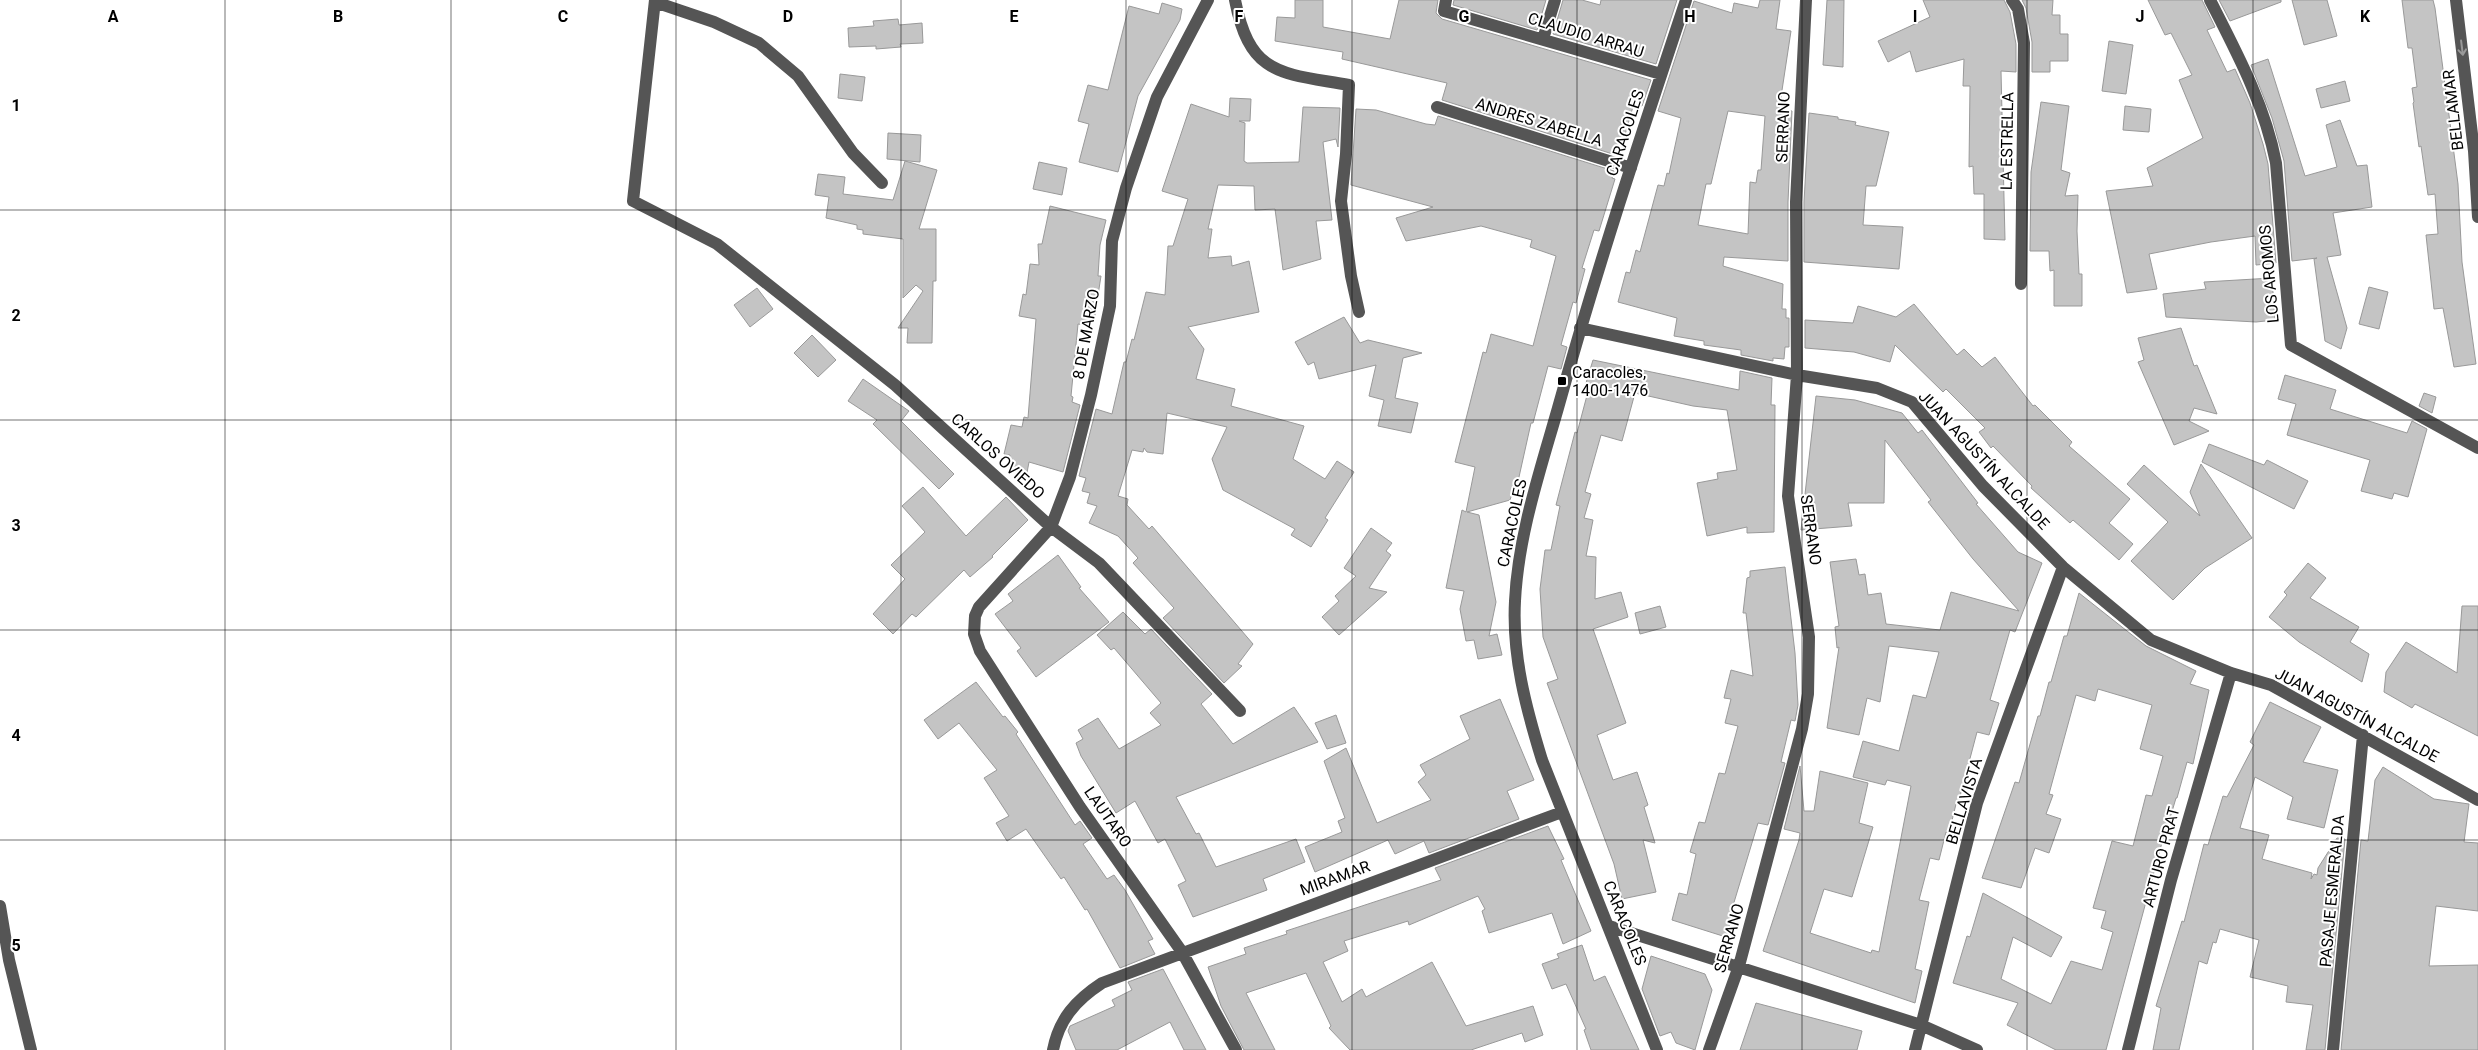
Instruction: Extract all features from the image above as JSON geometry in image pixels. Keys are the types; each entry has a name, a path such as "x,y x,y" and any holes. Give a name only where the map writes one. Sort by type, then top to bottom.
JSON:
{"street":[{"path":"1235,0 1238,17 1252,50 1268,66 1283,73 1349,85 1346,154 1341,201 1359,312"},
{"path":"1544,39 1555,0"},
{"name":"CARACOLES","path":"1657,1050 1542,760 1528,715 1516,657 1515,602 1518,571 1532,503 1580,328 1686,0"},
{"name":"SERRANO","path":"1709,1050 1739,966 1802,729 1808,694 1809,637 1788,496 1797,375 1796,202 1806,0"},
{"name":"LA ESTRELLA","path":"2012,0 2018,9 2024,43 2021,284"},
{"name":"LOS AROMOS","path":"2210,0 2256,96 2272,141 2276,163 2291,345 2478,448"},
{"name":"BELLAMAR","path":"2456,0 2474,151 2478,217"},
{"path":"655,1 714,22 759,43 798,76 853,153 882,183"},
{"name":"CARLOS OVIEDO","path":"655,1 633,201 717,244 895,385 1051,527 1099,563 1240,711"},
{"name":"8 DE MARZO","path":"984,599 1051,527 1070,477 1091,395 1110,306 1112,241 1126,188 1157,96 1203,2"},
{"name":"CLAUDIO ARRAU","path":"1445,5 1544,39 1661,74"},
{"name":"ANDRES ZABELLA","path":"1437,107 1631,168"},
{"name":"JUAN AGUSTÍN ALCALDE","path":"1580,328 1797,375 1876,388 1912,402 1983,486 2063,567 2150,640 2231,673 2271,685 2478,800"},
{"name":"BELLAVISTA","path":"1915,1050 1977,803 2063,567"},
{"name":"LAUTARO","path":"984,599 975,616 974,625 976,643 980,652 1080,807 1182,952 1236,1050"},
{"name":"ARTURO PRAT","path":"2128,1050 2171,880 2231,673"},
{"name":"PASAJE ESMERALDA","path":"2333,1050 2363,735"},
{"name":"MIRAMAR","path":"1053,1050 1063,1021 1073,1006 1094,988 1118,976 1562,812"},
{"path":"0,906 9,960 31,1050"},
{"path":"1609,926 1921,1025 1977,1050"}],"building":[{"path":"1295,0 1323,0 1323,27 1390,39 1399,0 1438,0 1436,13 1442,19 1651,80 1642,106 1634,103 1619,156 1442,100 1447,83 1342,59 1343,52 1275,41 1277,17 1295,18"},
{"path":"1454,0 1546,0 1537,30 1453,5"},
{"path":"1563,0 1582,0 1600,5 1601,0 1677,0 1656,64 1553,34"},
{"path":"1760,0 1780,0 1776,29 1791,31 1779,110 1792,111 1788,202 1788,261 1724,257 1723,266 1783,284 1782,309 1786,309 1786,318 1789,318 1789,347 1785,347 1784,359 1773,358 1773,361 1741,355 1741,350 1704,345 1704,341 1674,336 1677,318 1618,302 1626,272 1630,273 1636,250 1640,252 1658,185 1664,186 1667,173 1669,174 1681,118 1658,111 1694,1 1732,13 1734,3 1758,8","holes":["1728,111 1765,116 1761,170 1758,170 1756,183 1750,182 1748,234 1698,225 1706,184 1711,184"]},
{"path":"1827,0 1844,0 1843,67 1823,65"},
{"path":"1923,0 2004,0 2010,12 2016,44 2016,72 2001,71 2005,240 1984,239 1984,194 1974,194 1973,166 1969,167 1970,86 1963,86 1964,59 1916,72 1910,51 1888,62 1878,41 1930,17"},
{"path":"2022,0 2053,0 2052,15 2060,15 2060,34 2068,34 2068,61 2050,61 2050,72 2032,72 2032,42 2026,8"},
{"path":"2148,0 2202,0 2215,27 2207,30 2227,72 2235,69 2250,103 2263,144 2268,164 2276,263 2256,265 2255,236 2149,254 2157,289 2127,293 2106,191 2153,186 2147,168 2203,138 2179,80 2192,75 2171,33 2165,35"},
{"path":"2219,0 2281,0 2281,2 2230,21"},
{"path":"2292,0 2327,0 2337,36 2304,45"},
{"path":"2402,0 2433,0 2435,8 2458,184 2462,262 2476,364 2454,367 2443,308 2434,309 2426,235 2438,234 2435,194 2428,195 2421,146 2419,147 2412,88 2417,87 2412,48 2408,48"},
{"path":"1162,3 1182,9 1180,20 1138,96 1118,172 1079,162 1089,124 1078,121 1088,85 1108,90 1129,6 1159,14"},
{"path":"898,19 899,25 922,23 923,43 900,44 901,47 876,49 876,46 849,47 848,28 874,26 873,21"},
{"path":"2109,41 2133,45 2126,94 2102,91"},
{"path":"2268,59 2305,176 2337,167 2326,125 2340,120 2357,166 2367,165 2372,207 2333,213 2341,255 2327,257 2347,328 2341,349 2325,341 2314,259 2317,258 2292,261 2284,161 2272,118 2251,65"},
{"path":"840,74 865,77 862,101 838,98"},
{"path":"2345,81 2350,101 2321,108 2316,89"},
{"path":"1230,98 1251,99 1250,121 1239,121 1245,123 1244,161 1247,163 1299,162 1303,107 1340,108 1338,147 1336,139 1323,142 1332,220 1316,221 1321,259 1283,270 1275,209 1255,210 1254,186 1218,185 1208,229 1212,229 1208,258 1231,256 1232,266 1249,261 1259,312 1188,327 1204,349 1196,379 1235,389 1231,406 1304,426 1293,459 1325,479 1337,461 1354,472 1325,518 1328,520 1311,547 1291,535 1295,529 1223,490 1212,459 1227,427 1167,413 1163,454 1147,452 1144,448 1143,452 1132,450 1118,496 1128,499 1127,505 1149,529 1152,526 1253,644 1238,664 1242,666 1224,683 1163,618 1174,608 1133,563 1138,558 1118,536 1089,523 1097,506 1087,503 1090,493 1082,491 1086,478 1079,476 1096,409 1112,414 1124,362 1126,362 1132,339 1134,340 1146,292 1165,295 1168,246 1173,246 1188,199 1162,191 1191,104 1229,117"},
{"path":"2041,102 2069,106 2061,170 2070,173 2065,196 2078,195 2077,231 2079,274 2082,274 2082,306 2054,306 2054,270 2050,271 2049,251 2030,251 2031,172"},
{"path":"2125,106 2151,109 2149,132 2123,130"},
{"path":"1356,109 1376,110 1435,125 1438,116 1614,171 1612,178 1615,179 1599,231 1594,230 1582,268 1585,269 1576,303 1573,302 1561,345 1567,347 1561,369 1548,366 1533,423 1531,423 1515,495 1512,494 1510,500 1467,512 1479,515 1496,602 1489,636 1497,634 1502,655 1478,659 1474,640 1466,641 1460,609 1464,591 1446,588 1462,510 1466,512 1475,467 1455,462 1483,352 1486,353 1491,334 1533,346 1556,256 1530,247 1532,240 1481,226 1406,241 1396,218 1433,207 1351,185"},
{"path":"1809,113 1838,117 1838,119 1856,122 1855,125 1889,132 1876,186 1866,186 1863,225 1903,227 1899,269 1804,262 1804,202"},
{"path":"888,133 921,135 920,162 887,159"},
{"path":"905,161 937,170 919,229 936,229 936,281 933,281 932,343 907,343 908,328 898,328 923,291 916,285 903,298 903,239 863,234 863,230 857,229 857,225 826,218 829,197 815,195 818,174 845,177 843,194 893,200"},
{"path":"1039,162 1067,168 1062,195 1033,189"},
{"path":"1050,206 1106,220 1100,245 1098,276 1101,276 1094,321 1087,320 1086,325 1078,324 1071,396 1073,397 1072,402 1080,405 1063,472 1029,462 1026,478 1007,466 1010,455 1004,454 1011,425 1022,427 1024,417 1028,418 1036,319 1019,316 1023,294 1026,295 1030,264 1039,265 1038,244 1042,244"},
{"path":"2272,278 2275,320 2256,322 2166,317 2163,294 2206,289 2204,282"},
{"path":"2369,287 2388,292 2379,329 2359,324"},
{"path":"757,288 773,309 750,327 734,305"},
{"path":"1914,304 1957,355 1964,349 1982,367 1995,357 2033,406 2035,405 2072,442 2069,446 2130,499 2109,523 2133,544 2119,560 2073,520 2070,523 2031,488 2032,486 1993,446 1991,448 1979,432 1985,428 1946,389 1943,392 1895,345 1890,362 1854,352 1805,348 1805,320 1853,323 1858,306 1896,317"},
{"path":"1344,317 1360,343 1368,340 1422,353 1403,358 1395,398 1418,403 1411,433 1378,426 1384,400 1369,396 1376,365 1319,379 1314,362 1308,365 1295,342"},
{"path":"2181,328 2194,366 2197,365 2217,414 2194,408 2189,421 2209,431 2174,445 2138,362 2144,360 2138,338"},
{"path":"812,335 836,360 818,377 794,353"},
{"path":"1593,360 1739,390 1740,371 1772,378 1771,405 1775,405 1774,532 1747,533 1747,527 1707,536 1697,483 1718,479 1717,473 1737,470 1727,410 1693,406 1635,393 1622,441 1601,435 1585,492 1591,494 1584,518 1593,520 1586,556 1596,557 1595,599 1621,592 1628,617 1593,629 1626,723 1597,735 1613,780 1637,772 1648,805 1644,807 1655,843 1643,840 1656,892 1622,899 1614,864 1547,683 1558,679 1543,637 1540,589 1545,550 1551,550 1560,506 1556,505 1590,384 1586,383"},
{"path":"2285,375 2336,390 2330,409 2407,433 2412,421 2427,429 2408,497 2394,493 2392,499 2361,491 2370,460 2287,435 2296,404 2278,399"},
{"path":"863,379 909,411 901,421 954,474 939,489 873,424 877,420 848,401"},
{"path":"2424,393 2436,397 2432,413 2419,406"},
{"path":"1816,396 1855,400 1902,413 1918,433 1922,430 1978,503 1976,504 2018,552 2042,563 2015,632 2010,630 1990,700 1999,703 1989,735 1977,732 1958,804 1956,804 1949,833 1946,832 1939,860 1930,858 1919,900 1929,902 1915,969 1922,971 1915,1003 1763,951 1799,840 1800,833 1784,829 1800,766 1804,811 1814,811 1820,771 1868,783 1859,823 1873,827 1852,897 1824,889 1810,933 1871,953 1872,950 1879,952 1911,786 1887,780 1885,785 1853,777 1863,741 1899,751 1913,695 1926,698 1939,652 1889,646 1880,702 1867,698 1859,735 1827,728 1839,647 1837,648 1835,627 1839,626 1830,562 1856,559 1859,575 1865,574 1868,595 1881,593 1886,624 1940,630 1951,592 2019,611 1973,559 1928,502 1931,500 1885,440 1884,503 1848,503 1852,526 1801,530"},
{"path":"2209,444 2264,465 2267,460 2308,481 2294,509 2202,462"},
{"path":"2201,464 2252,538 2205,568 2173,600 2131,561 2168,522 2127,484 2144,465 2200,516 2190,492"},
{"path":"923,487 966,536 1006,497 1028,520 993,557 970,577 964,570 916,617 912,614 893,634 873,614 905,579 891,565 925,532 902,506"},
{"path":"1371,528 1392,543 1386,551 1391,555 1369,588 1387,592 1339,635 1322,617 1339,601 1335,596 1356,576 1344,568"},
{"path":"1058,555 1081,587 1079,588 1109,622 1036,677 1017,651 1021,648 995,614 1013,601 1008,594"},
{"path":"2308,563 2326,578 2310,598 2359,627 2350,642 2369,654 2362,682 2299,642 2269,617 2287,595 2284,592"},
{"path":"1785,567 1795,653 1798,705 1795,721 1791,720 1781,762 1785,763 1768,825 1758,823 1732,909 1734,909 1726,937 1672,920 1679,893 1687,895 1696,854 1690,852 1699,822 1705,823 1719,773 1725,774 1738,726 1725,723 1731,699 1724,698 1731,670 1753,676 1746,613 1743,613 1747,578 1750,577 1750,571"},
{"path":"2079,593 2146,646 2196,671 2190,684 2209,690 2193,764 2187,762 2177,798 2167,824 2106,1050 2056,1050 2007,1025 2018,1003 1953,983 1967,936 1970,937 1983,893 2062,937 2051,957 2013,937 2001,979 2051,1004 2071,961 2102,970 2113,932 2101,928 2106,911 2093,908 2112,841 2133,846 2146,795 2152,796 2163,756 2140,749 2152,705 2098,689 2095,701 2076,695 2049,794 2053,795 2046,814 2061,819 2049,853 2035,848 2021,888 1982,878 2015,782 2019,783 2038,716 2040,716 2064,636 2067,636"},
{"path":"1660,606 1666,627 1640,634 1635,613"},
{"path":"2462,606 2478,606 2478,736 2415,704 2412,708 2384,692 2386,672 2406,642 2457,673"},
{"path":"1123,612 1145,634 1151,629 1212,694 1201,704 1233,744 1294,707 1318,742 1176,797 1196,834 1199,833 1216,867 1296,839 1305,862 1263,879 1267,890 1193,917 1178,885 1186,881 1165,839 1158,843 1135,801 1116,813 1081,756 1076,743 1083,739 1078,730 1098,718 1119,749 1161,725 1150,713 1161,703 1114,648 1111,650 1097,635"},
{"path":"976,682 1003,717 1005,716 1018,732 1016,734 1075,825 1080,821 1092,838 1083,844 1107,879 1114,875 1125,890 1153,939 1148,941 1155,954 1120,968 1087,909 1085,910 1064,877 1061,879 1026,829 1007,841 996,823 1009,816 984,778 997,770 959,723 938,739 924,720"},
{"path":"1500,699 1534,780 1507,791 1519,819 1429,853 1424,841 1395,854 1388,840 1315,872 1305,847 1342,832 1338,821 1345,818 1324,761 1346,748 1377,823 1431,800 1418,782 1426,775 1420,765 1470,739 1460,716"},
{"path":"2270,702 2321,727 2303,762 2338,770 2324,828 2287,819 2293,797 2255,777 2240,828 2269,835 2262,859 2312,873 2311,879 2314,874 2317,875 2318,868 2337,838 2345,839 2325,1050 2306,1050 2313,1005 2286,1002 2288,986 2250,977 2259,940 2220,929 2216,943 2213,942 2207,964 2199,961 2179,1050 2153,1050 2161,1008 2156,1006 2182,921 2184,922 2204,844 2208,845 2223,796 2227,797 2254,745 2250,742"},
{"path":"1336,715 1346,743 1327,749 1315,723"},
{"path":"2383,767 2434,799 2469,804 2464,842 2478,843 2478,911 2436,906 2429,966 2478,965 2478,1050 2341,1050 2361,840 2368,841 2375,780"},
{"path":"1548,826 1564,859 1561,860 1591,931 1563,944 1552,913 1489,933 1482,911 1485,909 1478,896 1409,925 1408,921 1344,941 1348,951 1323,962 1342,1002 1362,989 1366,997 1432,962 1466,1026 1533,1006 1543,1035 1525,1042 1522,1033 1471,1050 1350,1050 1329,1028 1331,1026 1306,973 1246,993 1275,1050 1244,1050 1221,1006 1208,967 1246,954 1244,948 1287,934 1286,931 1441,880 1435,868"},
{"path":"1582,945 1594,981 1605,976 1639,1050 1591,1050 1584,1030 1586,1029 1566,984 1552,989 1542,964 1559,958 1557,954"},
{"path":"1651,956 1705,974 1712,990 1695,1050 1676,1043 1671,1032 1660,1036 1642,989"},
{"path":"1163,969 1206,1050 1184,1050 1170,1022 1117,1050 1076,1050 1068,1031 1070,1026 1115,1006 1112,1000 1132,990 1128,982"},
{"path":"1756,1003 1862,1031 1857,1050 1740,1050"}],"place":[{"name":"Caracoles, 1400-1476","path":"1562,381"}]}
